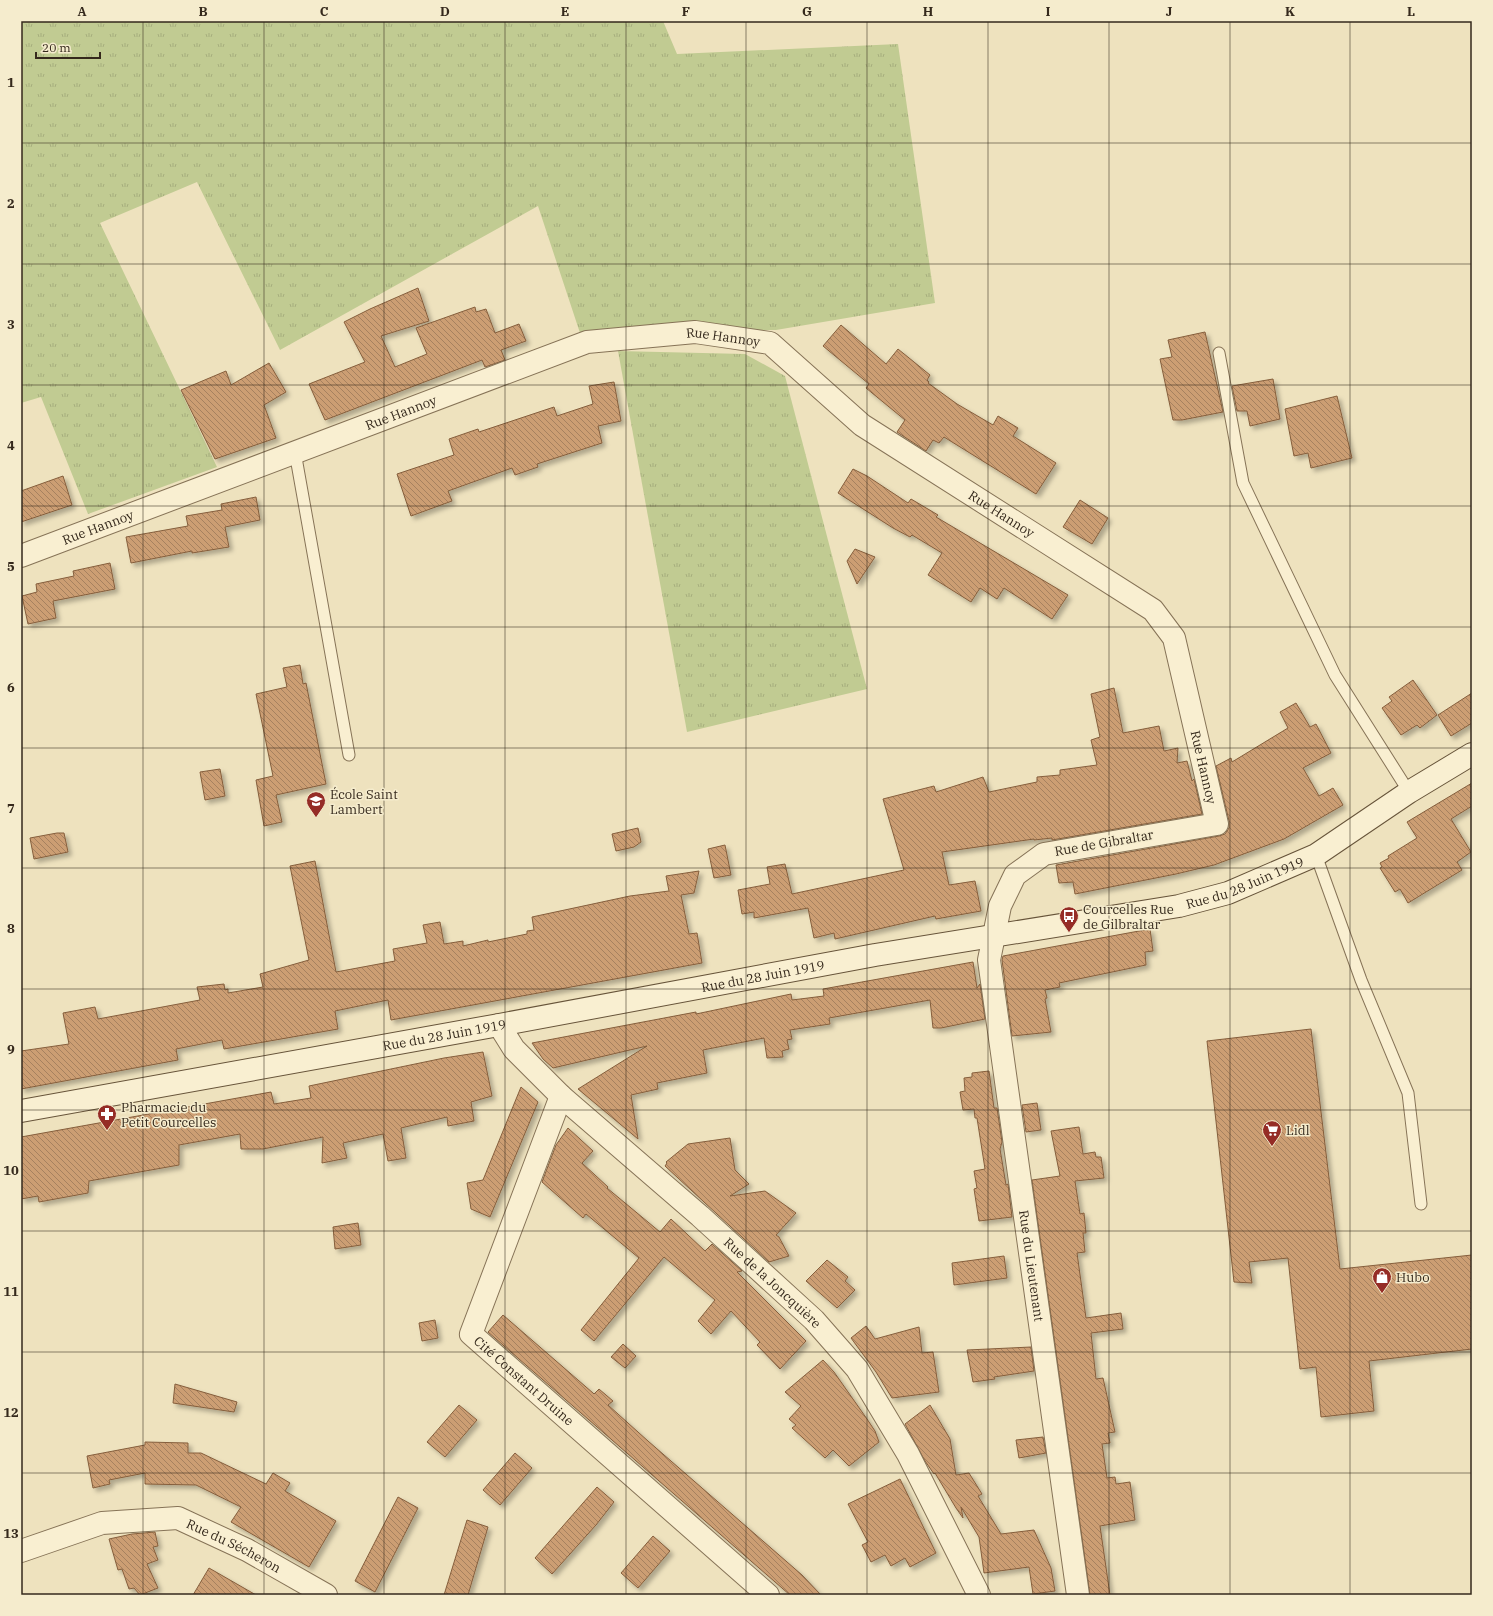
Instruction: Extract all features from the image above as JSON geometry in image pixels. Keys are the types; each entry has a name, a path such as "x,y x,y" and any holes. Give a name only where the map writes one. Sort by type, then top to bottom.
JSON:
{"street":[{"name":"Rue Hannoy","path":"21,556 587,342 695,332 770,343 862,425 1153,610 1174,638 1217,824"},
{"name":"Rue du 28 Juin 1919","path":"21,1111 499,1025 875,955 1179,906 1228,893 1316,855 1409,792 1472,754"},
{"name":"Rue de Gibraltar","path":"993,936 1000,906 1015,875 1044,854 1217,824"},
{"name":"Rue du Lieutenant","path":"993,936 988,960 1078,1595"},
{"name":"Rue de la Joncquière","path":"499,1025 514,1048 561,1096 700,1216 814,1320 857,1369 908,1454 979,1595"},
{"name":"Cité Constant Druine","path":"561,1096 471,1334 768,1595"},
{"name":"Rue du Sécheron","path":"21,1552 102,1523 178,1518 247,1550 326,1595"}],"lane":[{"path":"1219,353 1243,483 1335,675 1409,792"},
{"path":"295,452 349,755"},
{"path":"1316,855 1361,980 1408,1093 1421,1204"}],"green space":[{"path":"21,21 663,21 677,54 898,44 935,303 776,330 611,330 580,333 538,206 280,350 197,182 100,223 217,467 88,514 41,397 21,403"},
{"path":"618,351 745,354 785,376 867,689 687,732"}],"building":[{"path":"418,288 429,321 381,336 395,367 427,354 416,328 475,307 476,312 486,309 495,333 519,324 526,341 501,350 505,360 485,367 482,360 325,420 309,384 365,362 344,322"},
{"path":"841,325 886,364 898,349 930,375 927,380 929,382 928,383 957,404 993,425 998,416 1018,428 1013,436 1056,463 1036,494 944,437 939,443 933,440 926,451 897,432 905,420 866,388 869,384 823,346"},
{"path":"1205,332 1223,412 1182,420 1173,420 1160,359 1172,357 1168,340"},
{"path":"269,363 286,392 264,405 276,438 215,459 181,390 226,371 231,385"},
{"path":"1273,379 1280,419 1250,426 1247,411 1237,411 1232,386"},
{"path":"614,382 621,421 598,426 602,443 537,464 538,467 515,475 512,468 448,491 452,501 411,516 397,474 454,455 449,439 478,429 479,432 554,407 557,416 593,404 589,386"},
{"path":"1337,396 1352,458 1311,468 1308,453 1294,456 1285,409"},
{"path":"853,469 867,476 908,503 911,499 938,515 936,517 1068,595 1052,619 1004,588 997,599 980,588 971,602 928,575 942,553 912,535 910,537 893,528 838,493"},
{"path":"63,476 72,505 21,522 21,491"},
{"path":"256,497 260,520 225,527 229,547 192,553 192,551 131,563 126,537 188,526 186,516 222,510 221,504"},
{"path":"1080,500 1108,518 1092,544 1063,527"},
{"path":"855,549 875,557 857,584 847,561"},
{"path":"110,563 115,589 53,601 56,618 28,624 22,596 37,592 36,584 74,576 73,571"},
{"path":"300,665 303,684 306,683 326,784 276,795 282,822 264,826 256,780 273,776 256,694 287,687 283,668"},
{"path":"1413,680 1437,715 1420,728 1417,725 1401,735 1382,708 1392,701 1389,697"},
{"path":"1114,688 1123,733 1159,726 1164,751 1178,748 1177,763 1187,761 1192,781 1194,779 1202,814 1052,840 1052,838 1034,839 942,852 949,885 975,881 981,911 936,919 935,916 835,939 834,933 814,938 808,908 754,918 754,912 742,914 738,890 770,884 767,867 785,864 792,894 904,870 883,799 934,786 936,792 983,777 989,792 1037,782 1037,777 1060,775 1060,770 1097,765 1091,740 1100,737 1091,694"},
{"path":"1472,693 1472,723 1451,736 1438,715"},
{"path":"1296,703 1310,727 1316,724 1331,753 1303,768 1319,796 1333,788 1343,805 1284,839 1214,865 1075,894 1073,882 1059,883 1056,865 1225,834 1229,828 1229,821 1216,766 1231,758 1232,762 1288,728 1280,712"},
{"path":"220,769 225,796 205,800 200,772"},
{"path":"1472,783 1472,806 1451,819 1471,852 1457,862 1462,870 1408,903 1400,889 1395,892 1380,868 1382,867 1380,863 1389,858 1388,856 1417,838 1407,822"},
{"path":"638,828 641,842 634,847 616,851 612,834"},
{"path":"64,833 68,852 34,859 30,838"},
{"path":"725,845 731,875 714,878 708,849"},
{"path":"315,861 336,972 395,961 393,949 427,943 423,925 440,922 444,944 463,941 463,946 488,940 488,942 527,934 527,931 534,930 532,917 630,896 669,891 666,876 699,871 694,893 681,895 689,934 697,933 702,963 391,1020 388,1000 335,1011 338,1029 224,1049 222,1040 176,1049 178,1060 21,1089 21,1051 69,1044 63,1013 95,1007 98,1019 200,1000 197,987 224,984 225,990 228,989 228,993 263,987 260,974 309,960 290,866"},
{"path":"1150,929 1153,951 1145,952 1146,965 1059,983 1060,987 1045,990 1047,998 1045,999 1051,1032 1012,1036 1002,960 1003,956"},
{"path":"973,962 977,988 980,984 985,1019 941,1028 933,1028 930,1000 829,1018 830,1024 790,1030 792,1039 787,1040 789,1049 782,1051 783,1057 767,1058 764,1038 703,1050 707,1073 657,1083 658,1089 631,1095 638,1139 578,1089 647,1046 553,1068 543,1059 532,1043 696,1012 696,1014 791,994 792,1000 824,996 823,989"},
{"path":"1311,1029 1340,1269 1472,1255 1472,1349 1369,1361 1374,1411 1321,1417 1316,1367 1300,1369 1288,1258 1249,1262 1252,1283 1234,1282 1207,1041"},
{"path":"483,1052 492,1096 471,1102 474,1121 448,1126 447,1117 401,1128 406,1158 388,1161 383,1134 343,1143 347,1158 322,1163 323,1137 263,1149 241,1149 240,1134 179,1145 179,1165 89,1181 88,1193 39,1202 38,1196 21,1199 21,1137 271,1092 274,1104 311,1098 309,1086 444,1058"},
{"path":"989,1071 994,1108 997,1108 1002,1142 1000,1149 1006,1185 1008,1184 1012,1217 979,1221 974,1189 977,1188 974,1171 985,1169 977,1118 975,1118 974,1109 963,1110 960,1092 965,1091 964,1078 972,1077 972,1073"},
{"path":"521,1087 538,1102 490,1217 471,1209 467,1183 483,1180"},
{"path":"1037,1103 1041,1130 1026,1132 1022,1105"},
{"path":"1079,1127 1083,1154 1095,1152 1096,1157 1101,1157 1104,1178 1075,1181 1080,1214 1084,1213 1086,1233 1083,1233 1085,1252 1077,1253 1086,1318 1121,1313 1123,1329 1091,1333 1096,1379 1103,1378 1115,1432 1108,1433 1110,1443 1102,1444 1107,1478 1115,1477 1116,1484 1130,1482 1135,1520 1100,1526 1110,1595 1090,1595 1032,1180 1060,1176 1051,1131"},
{"path":"568,1128 593,1151 582,1163 608,1187 607,1188 660,1232 671,1219 705,1251 712,1244 742,1271 737,1272 806,1341 780,1369 757,1345 760,1342 731,1311 711,1334 698,1321 715,1300 664,1257 594,1341 581,1330 639,1258 586,1214 583,1218 542,1182 556,1145"},
{"path":"730,1138 735,1170 749,1184 730,1196 765,1191 796,1213 776,1235 779,1237 789,1256 769,1262 665,1166 667,1163 666,1162 688,1144"},
{"path":"358,1223 361,1245 335,1249 333,1227"},
{"path":"1004,1256 1007,1278 954,1285 952,1263"},
{"path":"827,1260 848,1277 845,1281 855,1290 837,1308 806,1281"},
{"path":"503,1315 594,1394 599,1389 613,1401 608,1405 802,1575 821,1595 790,1595 488,1332"},
{"path":"435,1320 438,1338 422,1341 419,1323"},
{"path":"866,1326 875,1339 919,1327 922,1353 933,1352 939,1392 892,1398 876,1372 851,1338"},
{"path":"623,1344 636,1356 625,1368 611,1357"},
{"path":"1031,1347 1034,1371 973,1382 967,1350"},
{"path":"823,1360 834,1372 867,1419 875,1431 879,1442 849,1466 833,1450 825,1458 792,1428 796,1425 789,1419 801,1406 785,1392"},
{"path":"175,1384 237,1402 234,1412 173,1403"},
{"path":"459,1405 477,1420 445,1457 427,1442"},
{"path":"930,1405 950,1439 956,1475 969,1473 982,1494 978,1496 1001,1534 1034,1530 1051,1568 1055,1591 1033,1594 1029,1567 984,1573 979,1537 961,1507 963,1518 935,1473 934,1474 925,1461 905,1424"},
{"path":"1043,1437 1046,1453 1019,1458 1016,1440"},
{"path":"145,1442 188,1443 188,1453 201,1453 266,1484 273,1473 290,1483 285,1491 336,1521 309,1567 231,1522 241,1507 196,1485 145,1484 145,1473 109,1480 110,1484 93,1488 87,1456 145,1445"},
{"path":"515,1453 532,1468 500,1505 483,1490"},
{"path":"900,1479 936,1553 910,1567 905,1558 891,1566 885,1555 871,1562 862,1545 868,1542 848,1504"},
{"path":"597,1487 614,1502 596,1525 552,1574 535,1558"},
{"path":"398,1497 418,1508 375,1592 355,1581"},
{"path":"467,1520 488,1527 468,1595 444,1595"},
{"path":"155,1532 158,1546 153,1547 158,1560 147,1564 158,1588 140,1595 134,1588 129,1589 122,1569 118,1570 109,1539 132,1534"},
{"path":"653,1536 670,1551 638,1588 621,1573"},
{"path":"209,1568 256,1595 193,1595"}],"place":[{"name":"École Saint Lambert","path":"316,818"},
{"name":"Courcelles Rue de Gilbraltar","path":"1069,933"},
{"name":"Pharmacie du Petit Courcelles","path":"107,1131"},
{"name":"Lidl","path":"1272,1147"},
{"name":"Hubo","path":"1382,1294"}]}
